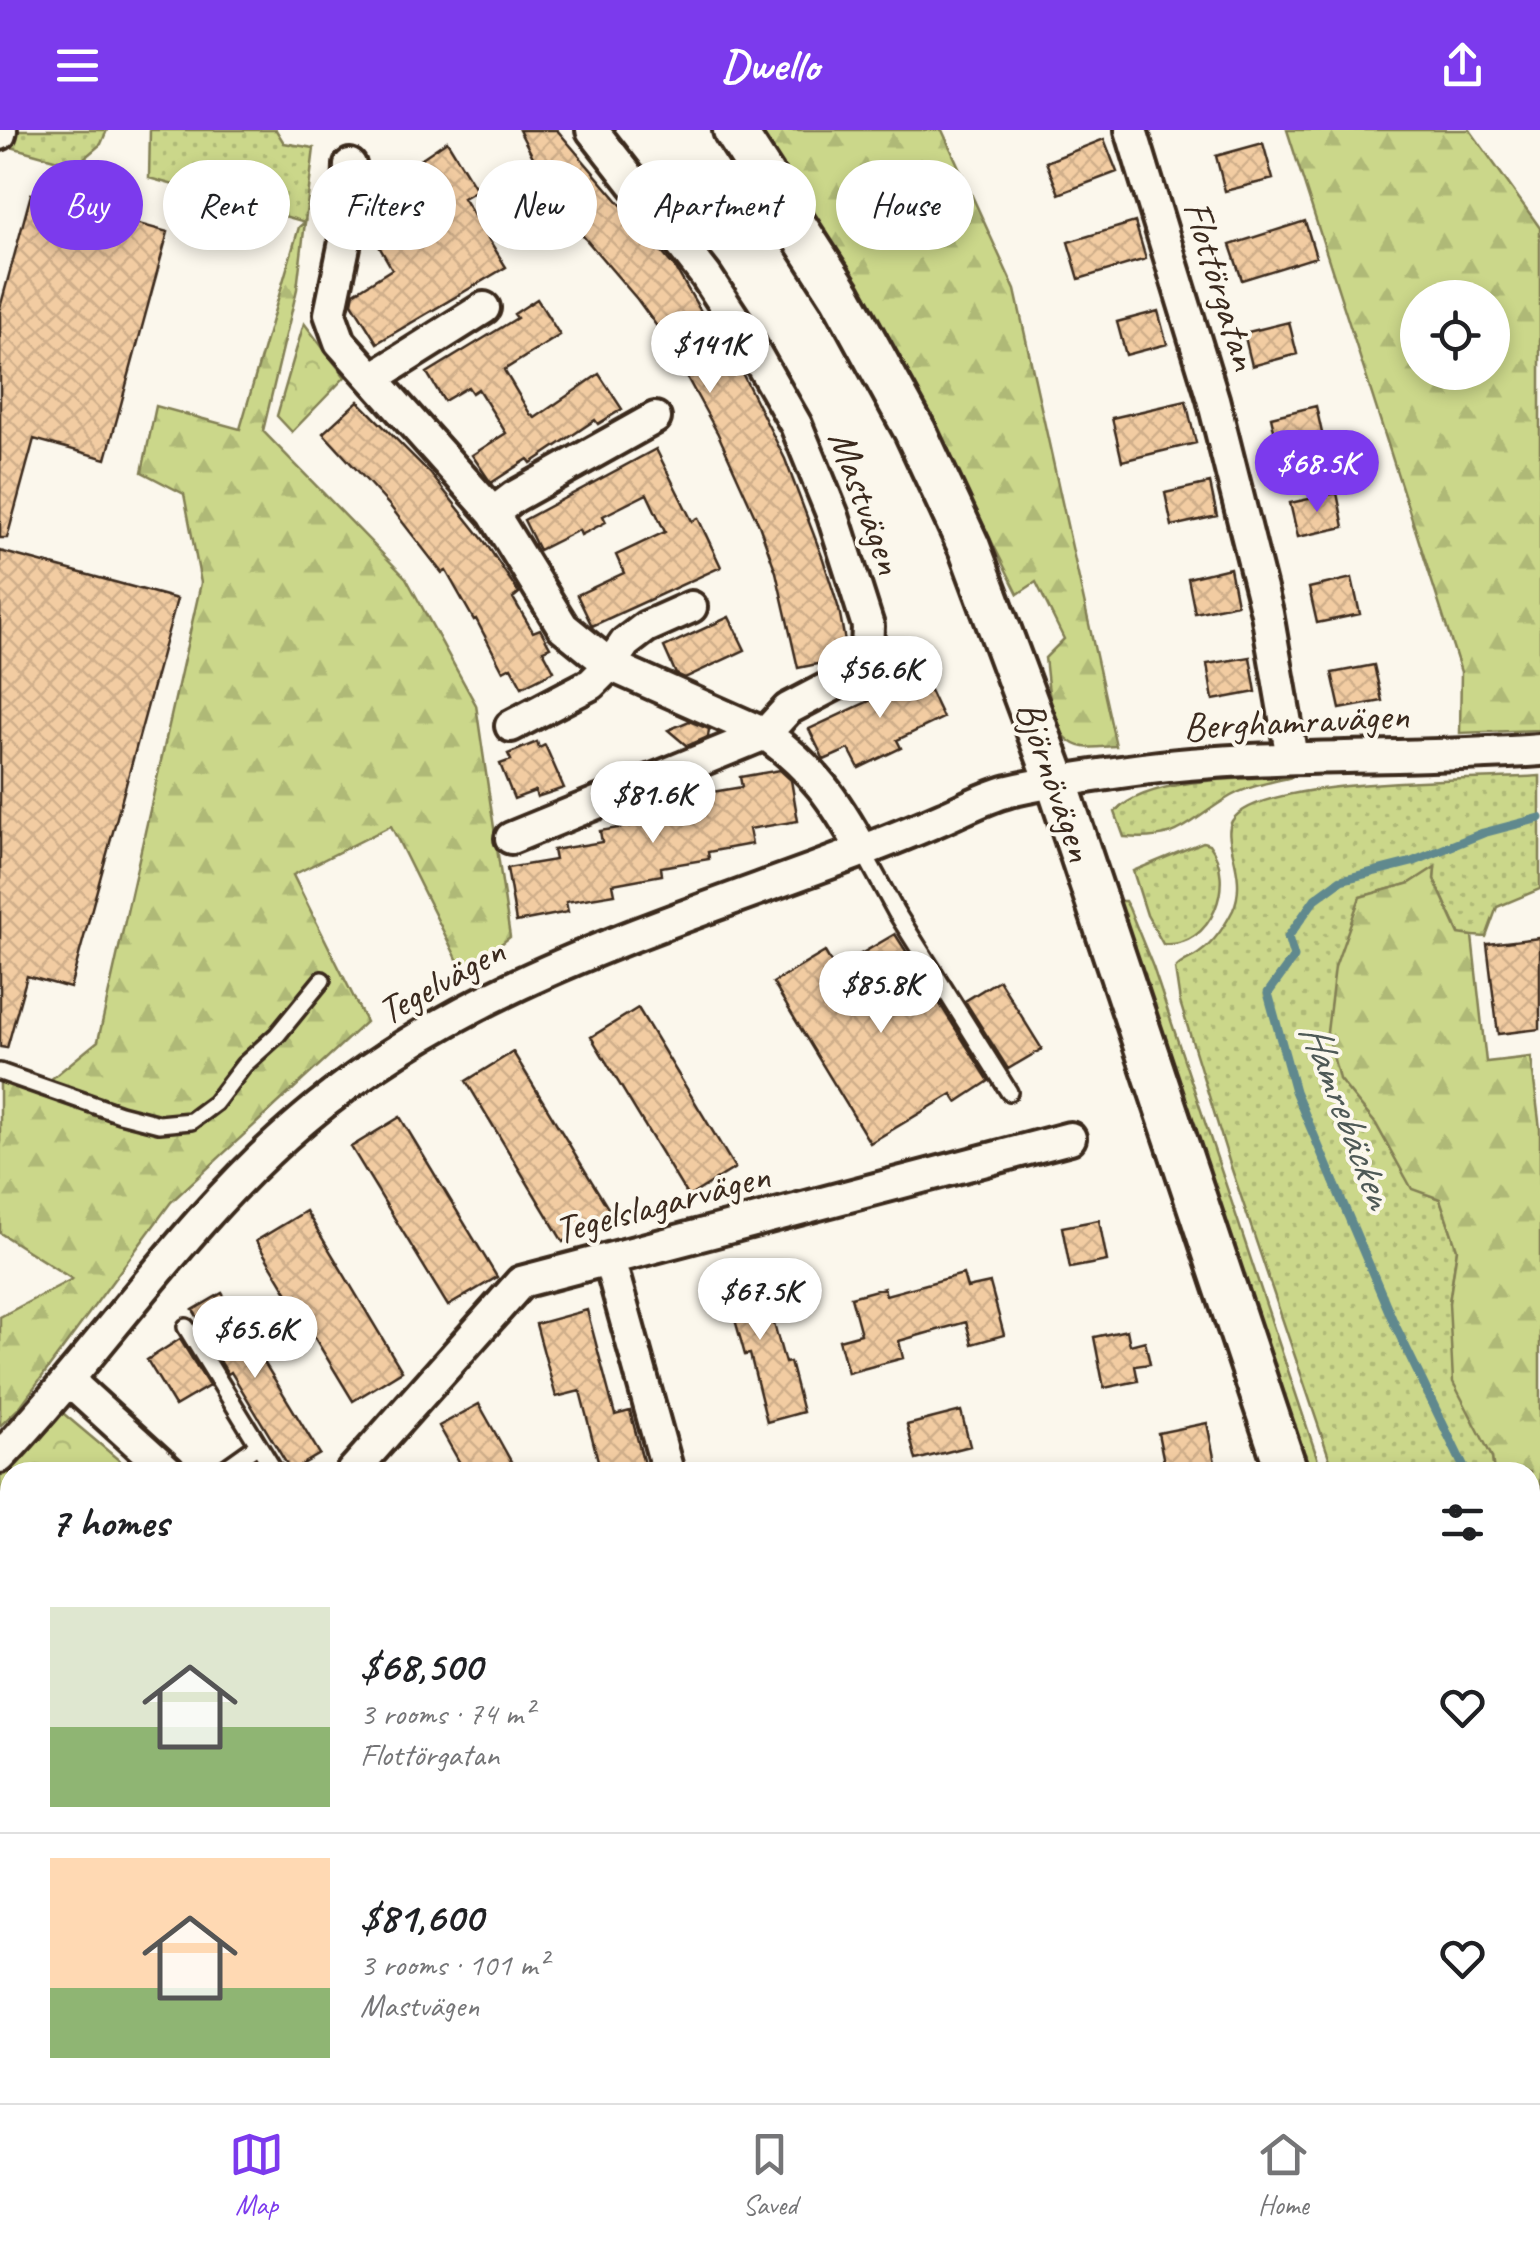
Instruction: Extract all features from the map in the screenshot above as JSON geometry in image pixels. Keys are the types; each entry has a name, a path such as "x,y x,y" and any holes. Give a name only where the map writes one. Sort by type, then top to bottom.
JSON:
{"main road":[{"name":"Björnövägen","path":"734,130 841,296 914,432 969,547 1057,783 1284,1462"}],"street":[{"name":"Mastvägen","path":"511,838 765,734 788,710 845,679 867,651 868,626 833,516 796,424 706,276 592,130"},
{"name":"Flottörgatan","path":"1131,130 1214,398 1267,613 1292,758"},
{"path":"343,250 330,314 340,342 492,513 563,627 610,665 765,734 811,770 835,799 863,851"},
{"path":"372,378 484,308"},
{"path":"492,513 654,418"},
{"path":"511,726 591,684 625,643 646,627 691,607"},
{"name":"Berghamravägen","path":"1057,783 1139,769 1292,758 1540,750"},
{"name":"Tegelvägen","path":"0,1457 194,1227 254,1164 371,1066 417,1036 514,984 592,951 863,851 1006,792 1057,783"},
{"name":"Tegelslagarvägen","path":"361,1462 521,1282 1070,1138"},
{"path":"609,1259 665,1462"},
{"path":"68,1380 158,1462"}],"lane":[{"path":"863,851 896,912 1009,1092"},
{"path":"0,1072 158,1124 191,1120 215,1103 244,1065 277,1035 322,980"},
{"path":"186,1327 269,1462"},
{"path":"234,1462 258,1445"}],"green space":[{"path":"9,130 107,130 101,144 82,160 58,160 11,147"},
{"path":"150,130 276,130 284,143 314,148 305,222 290,218 290,160 163,160 163,182 149,178"},
{"path":"754,130 942,130 956,160 836,160 836,250 974,250 974,200 1015,290 1116,746 1084,747 1063,735 1052,711 1045,658 1064,639 1036,582 1018,594 890,339 816,220 816,160 775,160"},
{"path":"1287,130 1470,130 1540,228 1540,730 1460,733 1461,672"},
{"path":"305,222 297,289 263,431 406,578 476,705 510,937 464,973 391,826 293,875 366,1022 171,1202 19,1408 0,1426 0,1317 72,1279 0,1233 0,1069 49,1081 98,1041 201,583 184,494 142,472 156,406 240,429 299,227"},
{"path":"304,323 345,377 292,432 277,416"},
{"path":"1540,776 1540,889 1497,907 1486,937 1460,935 1434,879 1435,869 1411,883 1360,897 1339,1079 1376,1124 1412,1188 1440,1199 1457,1249 1449,1303 1474,1420 1493,1462 1331,1462 1230,1164 1180,1002 1175,969 1211,942 1233,910 1238,884 1230,829 1232,821 1251,806 1327,788"},
{"path":"1292,777 1238,793 1182,828 1159,836 1124,837 1115,812 1130,800 1173,786 1224,779"},
{"path":"1203,842 1209,844 1217,859 1221,876 1215,910 1195,936 1180,943 1163,944 1147,915 1133,871"},
{"path":"1435,867 1434,879 1459,934 1472,936 1486,1062 1531,1057 1540,1129 1540,1462 1493,1462 1453,1382 1449,1303 1457,1249 1440,1199 1412,1189 1376,1124 1339,1079 1327,1032 1335,967 1360,897 1410,883"},
{"path":"1118,901 1125,901 1153,967 1319,1462 1302,1462"},
{"path":"58,1409 121,1462 8,1462"}],"building":[{"path":"519,130 557,130 583,160 535,160"},
{"path":"1104,139 1117,172 1059,194 1046,162"},
{"path":"447,141 476,188 463,198 476,219 476,250 495,250 506,267 377,343 352,303 354,293 392,269 381,250 456,250 456,160 419,160"},
{"path":"1263,143 1273,179 1225,191 1216,156"},
{"path":"597,177 617,200 617,250 660,250 676,269 735,369 739,367 785,459 839,609 846,647 836,660 798,668 776,572 759,525 718,434 666,339 595,250"},
{"path":"30,198 30,250 143,250 143,225 163,231 163,250 106,459 34,439 7,538 0,538 0,308"},
{"path":"1305,221 1316,257 1242,280 1230,245"},
{"path":"1135,222 1146,259 1079,279 1068,242"},
{"path":"537,299 560,335 504,370 530,414 535,418 599,374 622,409 598,424 595,420 531,463 528,459 491,483 472,455 506,433 478,389 472,393 468,387 444,401 427,373 517,318 514,314"},
{"path":"1158,311 1167,344 1126,355 1117,322"},
{"path":"1289,322 1297,354 1252,366 1244,333"},
{"path":"358,401 430,473 485,542 519,593 513,598 533,632 540,629 550,647 543,650 554,671 522,687 511,667 503,671 446,571 442,573 390,506 323,433"},
{"path":"1186,401 1196,443 1122,461 1112,418"},
{"path":"1316,406 1324,442 1279,452 1271,417"},
{"path":"656,449 692,521 698,518 721,567 592,626 577,595 624,573 616,555 665,532 647,494 603,516 606,522 581,535 579,530 539,550 524,520"},
{"path":"1210,483 1217,516 1172,526 1165,493"},
{"path":"1337,493 1344,527 1298,537 1290,503"},
{"path":"0,551 177,599 70,988 27,976 7,1048 0,1047"},
{"path":"1230,568 1237,604 1195,613 1188,578"},
{"path":"1352,578 1360,614 1317,623 1309,588"},
{"path":"729,617 745,650 685,678 676,674 664,647"},
{"path":"1250,657 1256,692 1213,700 1207,664"},
{"path":"1374,665 1382,701 1340,709 1332,673"},
{"path":"919,667 943,718 897,740 901,748 859,768 849,749 824,760 809,729 880,696 876,687"},
{"path":"689,721 709,729 708,737 687,746 668,730"},
{"path":"537,742 539,748 545,745 564,788 537,797 535,791 514,799 500,764 511,760 508,754"},
{"path":"780,770 791,780 798,821 749,829 752,844 708,852 709,859 661,867 662,875 613,884 615,894 566,902 568,912 516,922 507,868 555,860 553,850 602,842 600,831 649,823 648,813 696,805 694,795 742,787 740,777"},
{"path":"895,934 989,1081 957,1102 952,1094 870,1143 773,983 825,952 835,969"},
{"path":"1540,938 1540,1029 1498,1034 1487,944"},
{"path":"999,980 1042,1049 1008,1069 965,1001"},
{"path":"638,1008 735,1168 688,1197 591,1037"},
{"path":"513,1052 611,1213 563,1242 466,1081"},
{"path":"400,1117 497,1277 448,1306 351,1147"},
{"path":"306,1211 402,1371 353,1401 256,1241"},
{"path":"1099,1220 1107,1261 1070,1268 1062,1227"},
{"path":"760,1273 803,1412 767,1422 750,1354 745,1355 732,1309 715,1314 707,1288"},
{"path":"963,1274 967,1288 990,1283 1004,1335 972,1344 966,1322 899,1341 903,1358 848,1373 839,1340 861,1334 851,1297 884,1288 886,1295"},
{"path":"222,1293 320,1454 306,1462 286,1462 231,1372 228,1374 193,1310"},
{"path":"587,1310 615,1415 630,1411 643,1462 598,1462 580,1391 556,1397 536,1324"},
{"path":"1127,1330 1130,1345 1145,1341 1150,1364 1135,1366 1138,1381 1104,1388 1094,1337"},
{"path":"180,1339 209,1386 175,1406 147,1360"},
{"path":"479,1404 511,1462 459,1462 439,1426"},
{"path":"961,1411 970,1446 916,1460 907,1425"},
{"path":"1207,1423 1215,1462 1164,1462 1158,1433"}],"waterway":[{"name":"Hamrebäcken","path":"1461,1462 1393,1321 1295,1091 1268,993 1294,957 1288,937 1315,899 1341,880 1412,862 1483,833 1540,818"}]}
